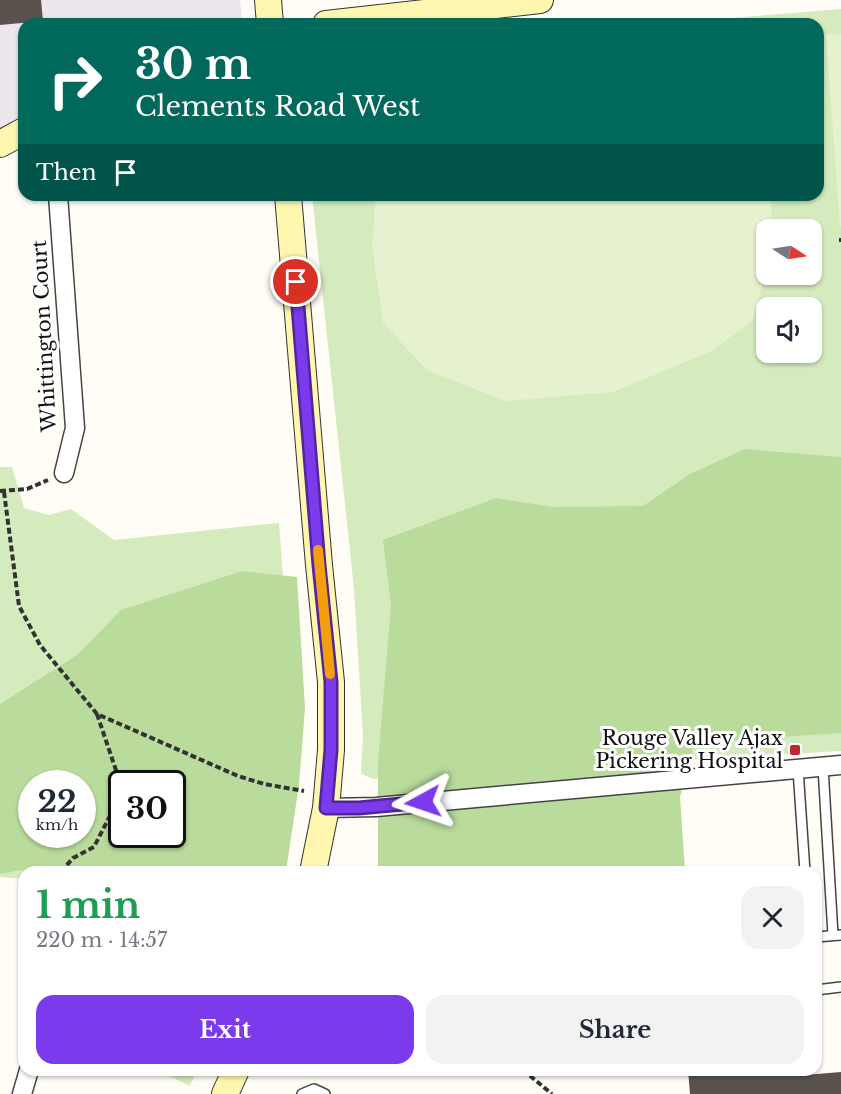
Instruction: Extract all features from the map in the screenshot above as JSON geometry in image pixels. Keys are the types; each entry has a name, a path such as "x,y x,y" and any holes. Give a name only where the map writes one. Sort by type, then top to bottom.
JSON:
{"street":[{"path":"268,0 270,18"},
{"path":"380,18 540,0"},
{"path":"0,144 18,134"},
{"name":"Whittington Court","path":"58,201 75,428 64,473"},
{"path":"289,201 331,682 331,750 326,808 314,866"},
{"path":"326,808 376,807 832,766"},
{"path":"22,1094 27,1076"},
{"path":"225,1094 233,1076"}],"lane":[{"path":"822,936 837,935 832,766"},
{"path":"798,768 805,866"},
{"path":"822,989 841,987"},
{"path":"302,1094 314,1089 325,1094"}],"path":[{"path":"64,473 27,489 2,492 19,606 40,645 97,714 115,770"},
{"path":"97,714 238,776 264,784 304,791"},
{"path":"66,866 73,858 94,847 108,818"},
{"path":"530,1076 552,1094"}],"shaded area":[{"path":"0,0 240,0 242,18 18,18 18,127 0,135"}],"green space":[{"path":"841,9 841,751 373,779 361,774 363,737 354,589 313,201 824,201 824,18 732,18"},
{"path":"841,34 841,226 840,226 826,35"},
{"path":"376,201 771,201 772,219 756,219 756,285 762,285 759,297 756,297 753,320 712,351 613,392 506,401 428,371 383,323 372,245"},
{"path":"745,449 841,457 841,733 694,743 680,797 685,866 378,866 378,762 391,605 383,540 496,498 553,507 643,506 690,474"},
{"path":"0,467 12,467 24,508 49,515 71,509 114,540 279,523 296,756 278,866 18,866 18,878 0,877"},
{"path":"242,571 297,577 305,708 299,785 287,866 18,866 18,870 0,874 0,704 77,655 121,610"},
{"path":"169,1076 194,1076 190,1086"}],"building":[{"path":"0,0 41,0 43,18 18,18 18,23 0,25"},
{"path":"841,1072 841,1094 690,1094 688,1076 822,1076 822,1074"}],"slow traffic":[{"path":"318,550 330,674"}],"place":[{"name":"Rouge Valley Ajax Pickering Hospital","path":"795,750"}],"route":[{"path":"296,282 331,682 331,750 326,808 359,808 423,802"}]}
